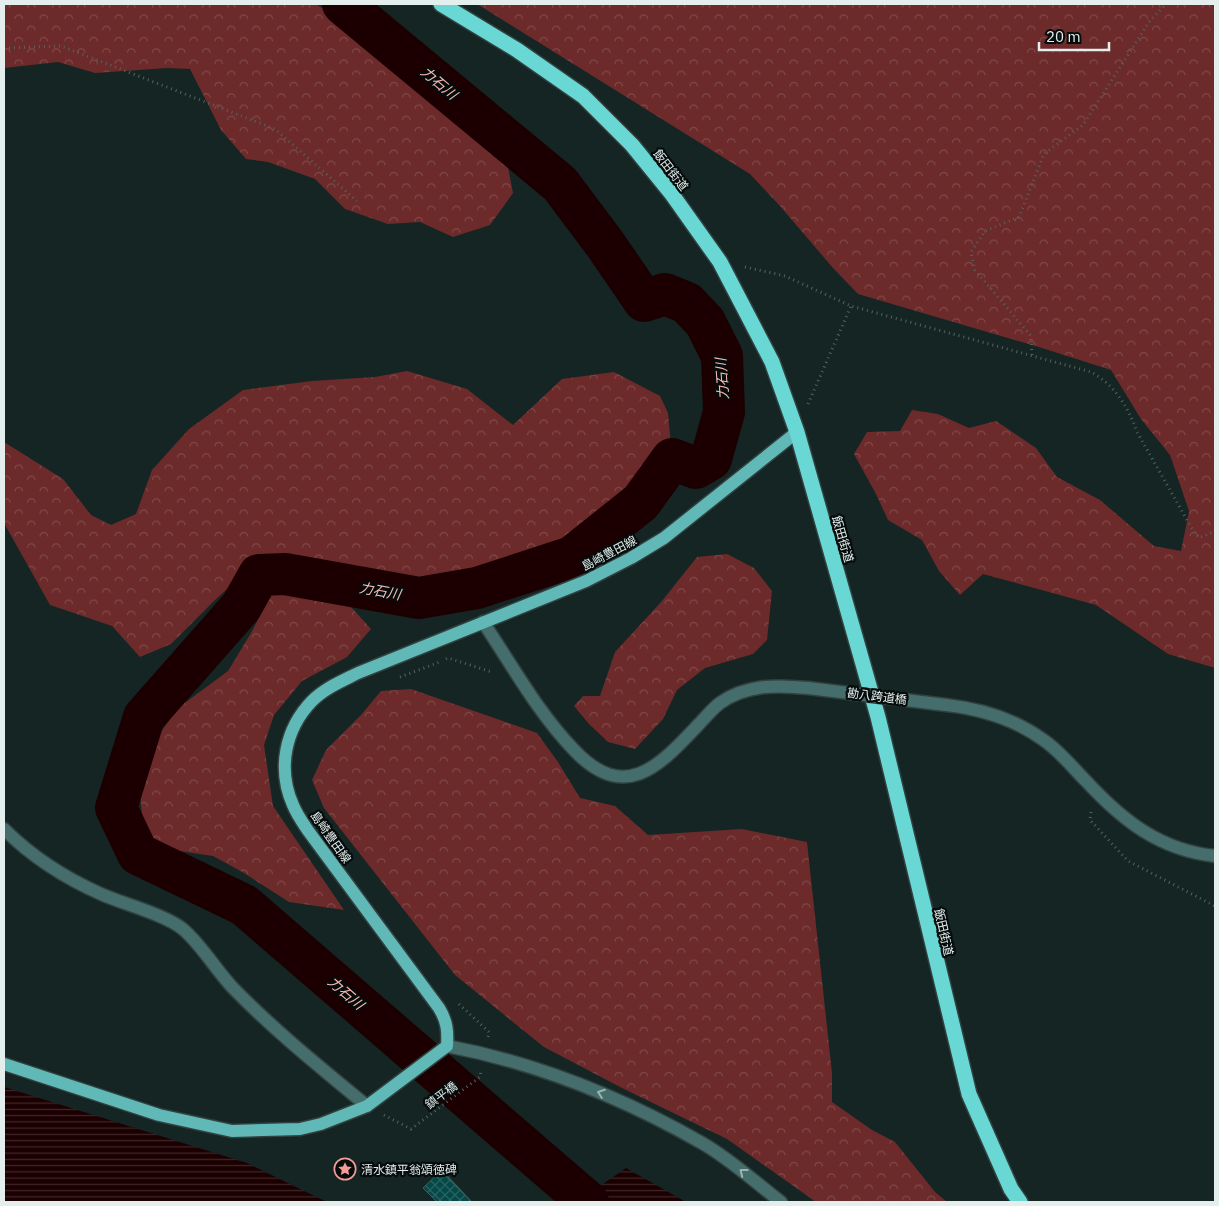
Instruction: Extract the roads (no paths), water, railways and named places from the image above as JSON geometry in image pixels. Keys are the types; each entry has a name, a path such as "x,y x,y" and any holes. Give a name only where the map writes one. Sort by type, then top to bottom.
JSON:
{"highway":[{"name":"飯田街道","path":"441,4 517,50 583,96 632,145 671,193 720,262 772,362 794,426 878,717 969,1094 1011,1189 1020,1202"}],"main road":[{"name":"島崎豊田線","path":"447,1046 448,1030 439,1008 309,832 293,806 286,785 284,762 288,739 298,718 313,701 334,685 358,673 586,581 631,558 664,538 794,426"},
{"path":"4,1064 159,1115 232,1131 300,1129 321,1124 371,1104 447,1046"}],"street":[{"name":"勘八跨道橋","path":"484,622 548,719 575,752 602,772 616,777 631,777 647,772 673,751 719,703 750,689 768,686 808,688 946,705 982,710 1001,716 1028,729 1058,752 1115,810 1144,833 1180,849 1213,856"},
{"path":"4,829 16,841 52,869 100,894 163,918 184,930 232,987 293,1046 371,1104"},
{"path":"447,1046 485,1054 530,1067 613,1098 703,1144 781,1202"}],"waterway":[{"name":"力石川","path":"343,4 560,184 605,244 644,301 665,294 687,303 705,322 722,356 724,412 711,459 696,468 672,459 641,502 572,557 477,588 419,598 285,574 259,575 241,607 144,717 116,808 138,854 244,905 588,1202"}],"place":[{"name":"清水鎮平翁頌徳碑","path":"345,1169"}]}
